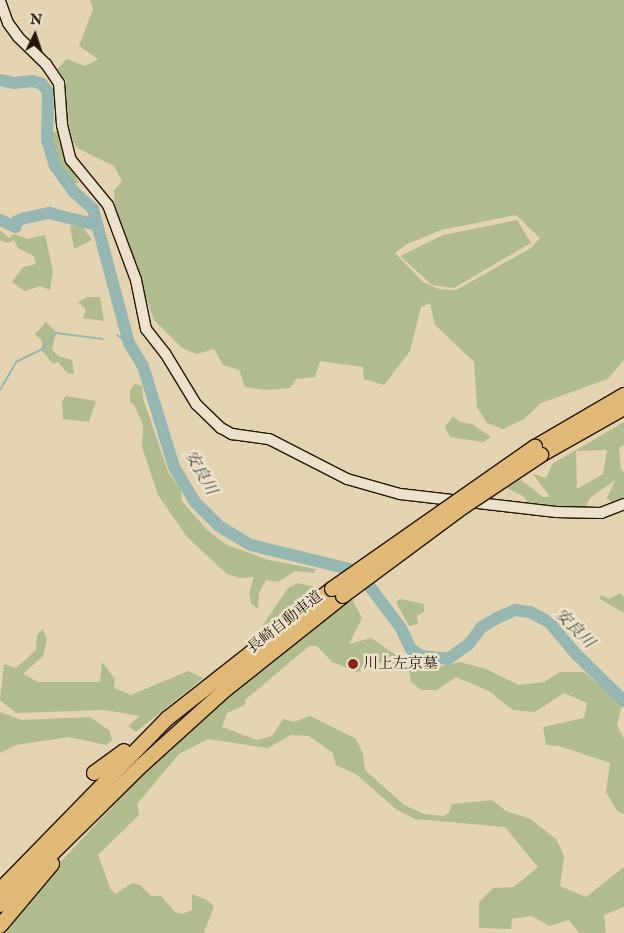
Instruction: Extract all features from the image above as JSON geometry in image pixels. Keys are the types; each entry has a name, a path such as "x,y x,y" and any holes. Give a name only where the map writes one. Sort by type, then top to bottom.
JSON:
{"highway":[{"name":"長崎自動車道","path":"0,890 168,718 338,592 538,451 624,395"},
{"name":"長崎自動車道","path":"538,451 624,408"},
{"name":"長崎自動車道","path":"0,905 104,802 225,690 338,592"},
{"path":"94,774 168,718"},
{"path":"0,926 104,802"}],"street":[{"path":"0,1 8,23 18,37 46,64 59,83 62,125 71,160 108,205 136,280 146,329 165,353 196,404 221,428 232,434 269,439 347,479 400,494 556,512 601,513 624,504"}],"green space":[{"path":"90,0 624,0 624,360 608,379 541,403 524,419 503,429 487,423 477,407 474,362 435,325 430,303 421,307 410,351 384,385 364,379 363,367 320,361 315,377 296,379 290,388 266,390 245,387 239,370 223,365 214,349 197,354 182,348 154,320 115,209 114,191 122,181 114,166 77,148 72,139 66,112 66,81 57,69 67,59 85,66 98,59 79,46 93,9","holes":["516,215 540,238 531,248 456,290 439,289 423,282 395,253 407,244 441,230"]},
{"path":"58,130 67,160 79,183 70,183 56,161 51,134"},
{"path":"517,220 531,243 454,288 432,285 400,256 443,235"},
{"path":"70,226 82,226 92,240 74,249"},
{"path":"0,230 9,238 14,234 27,239 45,235 53,271 50,290 40,286 25,291 12,282 23,267 36,264 34,256 18,248 14,240 7,243 0,240"},
{"path":"87,297 100,297 104,321 83,318 86,310 78,302"},
{"path":"46,322 56,332 52,349 58,356 72,360 74,374 67,373 58,362 53,364 42,351 42,341 35,334"},
{"path":"135,384 142,386 143,398 168,472 181,490 182,501 207,530 227,545 269,560 316,569 314,573 295,571 278,582 266,580 259,593 258,609 251,603 249,593 254,577 239,578 227,574 187,537 158,495 142,447 143,425 135,406 130,402 130,390"},
{"path":"66,396 96,401 89,422 63,419 62,401"},
{"path":"453,416 460,422 472,424 491,437 483,442 450,437 445,427"},
{"path":"624,422 624,445 619,448 621,469 624,472 624,499 614,504 607,498 615,480 590,498 585,508 531,506 523,496 507,488 520,479 543,497 550,497 533,474 546,478 552,464","holes":["607,450 603,474 577,489 576,451"]},
{"path":"298,583 319,588 257,634 288,588"},
{"path":"620,593 624,597 624,613 600,599 601,595 609,599"},
{"path":"352,599 362,618 349,644 371,638 402,659 433,668 460,662 486,669 519,685 544,682 560,672 584,672 622,705 617,725 624,739 624,814 618,812 606,792 610,763 559,746 546,745 543,727 584,718 587,703 564,693 535,712 513,710 489,691 456,677 437,690 421,690 411,682 409,670 383,661 358,672 332,662 317,646 309,646 245,700 245,705 227,713 222,727 257,740 272,736 283,719 294,722 310,716 356,739 363,754 365,770 404,805 424,814 443,816 449,813 452,804 492,800 506,811 530,819 556,839 564,856 560,886 586,897 624,867 624,907 604,915 606,933 579,933 569,920 549,926 532,916 512,919 511,929 479,928 479,902 493,888 514,887 538,867 505,827 415,819 397,810 356,774 336,765 333,753 309,736 291,735 268,748 208,739 179,754 137,804 139,815 98,855 111,890 116,894 132,883 140,885 151,896 161,896 175,912 182,914 192,910 192,894 207,900 214,906 204,933 6,933 52,871 147,770 242,685"},
{"path":"400,599 424,604 424,612 417,616 418,624 409,626 396,602"},
{"path":"43,629 47,640 43,656 23,674 38,682 100,682 102,662 115,679 114,688 131,695 188,671 203,678 136,732 128,726 140,716 105,710 16,713 0,700 4,664 16,668 36,650 37,635"},
{"path":"0,712 21,720 90,717 110,731 112,740 106,745 69,737 16,745 0,753"}],"waterway":[{"name":"安良川","path":"0,80 14,83 33,81 42,84 48,92 47,140 55,166 73,191 93,209 129,343 143,366 174,467 195,502 219,526 251,545 358,571 401,628 411,649 421,656 448,659 469,644 482,627 497,618 515,610 530,612 549,622 575,653 624,701"},
{"path":"0,220 15,227 17,221 49,213 97,225"},
{"path":"0,390 16,362 41,350 56,333 103,339"},
{"path":"117,335 129,343"}],"place":[{"name":"川上左京墓","path":"353,664"}]}
